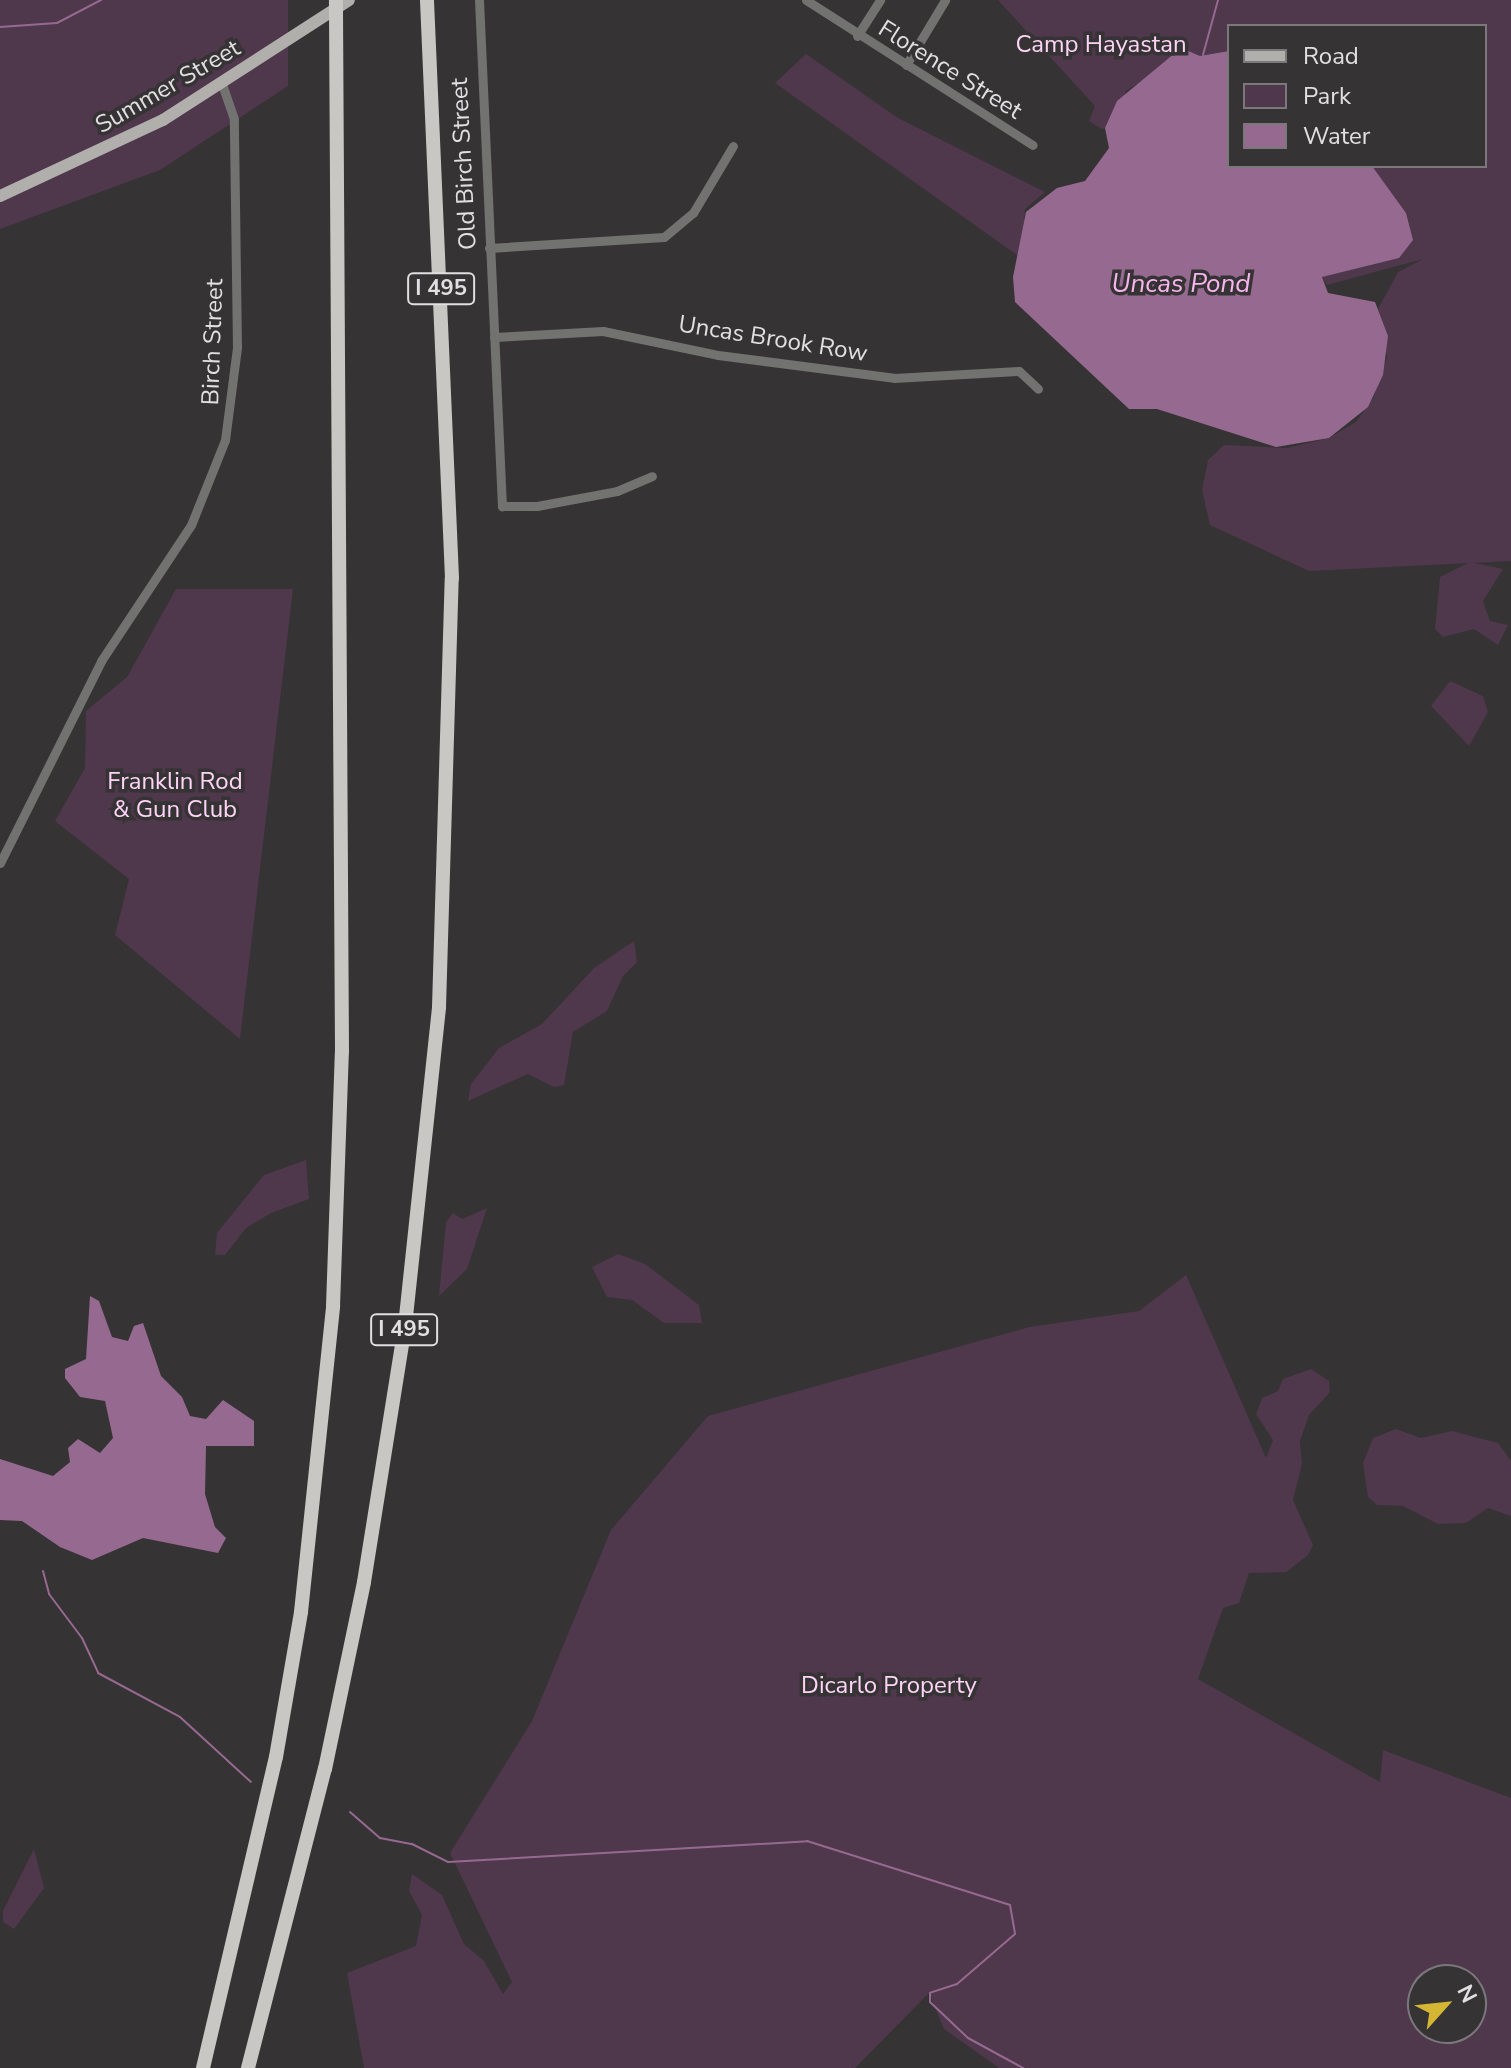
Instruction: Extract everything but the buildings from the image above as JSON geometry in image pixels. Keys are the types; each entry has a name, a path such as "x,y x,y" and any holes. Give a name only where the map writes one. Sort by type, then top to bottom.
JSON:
{"highway":[{"path":"203,2068 276,1757 301,1612 333,1306 342,1052 336,0"},
{"name":"I 495","path":"248,2068 325,1769 364,1582 405,1326 439,1007 452,578 427,0"}],"main road":[{"name":"Summer Street","path":"0,196 137,134 222,84 349,0"}],"street":[{"name":"Old Birch Street","path":"479,0 502,506 517,507 617,491 652,476"},
{"name":"Florence Street","path":"806,0 857,36 1033,145"},
{"path":"857,36 880,0"},
{"path":"906,65 945,0"},
{"name":"Birch Street","path":"0,863 101,661 153,586 203,500 233,403 234,130 222,84"},
{"path":"489,248 664,237 693,213 733,146"},
{"name":"Uncas Brook Row","path":"494,337 603,331 718,355 894,378 1019,371 1038,389"}],"green space":[{"path":"0,0 288,0 288,86 160,170 0,229"},
{"name":"Camp Hayastan","path":"998,0 1511,0 1511,561 1309,571 1210,525 1202,490 1208,460 1224,445 1287,448 1329,438 1356,422 1373,398 1387,357 1378,309 1398,272 1423,259 1327,285 1319,272 1408,229 1406,213 1373,168 1487,168 1487,24 1227,24 1227,51 1200,56 1179,50 1165,67 1126,91 1112,126 1102,129 1089,121 1095,106"},
{"path":"806,54 898,118 1045,192 1025,209 1021,258 775,83"},
{"path":"1470,562 1503,569 1483,601 1490,621 1508,625 1498,645 1474,629 1443,637 1435,629 1440,577"},
{"name":"Franklin Rod & Gun Club","path":"176,589 293,589 240,1039 115,935 129,879 55,821 85,768 86,711 127,677"},
{"path":"1450,681 1483,696 1488,712 1469,746 1431,706"},
{"path":"634,941 637,962 623,976 607,1011 573,1032 564,1085 554,1087 528,1074 468,1101 471,1084 499,1048 542,1024 594,968"},
{"path":"306,1160 309,1199 271,1213 246,1228 225,1255 215,1255 217,1233 264,1175"},
{"path":"487,1208 467,1269 439,1296 446,1222 453,1213 462,1219"},
{"path":"618,1254 645,1264 699,1305 702,1323 664,1323 632,1300 607,1297 592,1267"},
{"name":"Dicarlo Property","path":"1186,1275 1266,1458 1273,1440 1256,1414 1262,1398 1278,1391 1283,1379 1311,1369 1329,1381 1330,1392 1309,1415 1300,1441 1302,1464 1293,1500 1313,1545 1308,1555 1286,1572 1249,1573 1239,1603 1223,1608 1198,1679 1380,1782 1383,1750 1511,1798 1511,2068 999,2068 944,2029 929,1993 855,2068 364,2068 347,1973 416,1946 422,1915 409,1891 412,1874 442,1895 464,1944 484,1961 503,1994 512,1982 450,1853 532,1721 611,1530 708,1416 1030,1327 1139,1311"},
{"path":"1396,1429 1421,1438 1452,1431 1498,1443 1511,1461 1511,1516 1488,1508 1466,1523 1438,1524 1403,1506 1377,1505 1368,1497 1363,1463 1373,1438"},
{"path":"34,1849 44,1888 14,1929 3,1922 3,1911"}],"water":[{"name":"Uncas Pond","path":"1181,48 1200,56 1227,51 1227,168 1373,168 1406,213 1413,240 1399,258 1322,277 1328,293 1375,302 1388,336 1383,375 1368,407 1329,438 1276,447 1157,409 1129,409 1015,302 1013,277 1026,212 1057,188 1085,181 1109,148 1105,128 1117,101"},
{"path":"90,1296 99,1301 112,1337 128,1341 134,1326 143,1323 161,1376 182,1397 190,1416 206,1419 223,1400 254,1421 254,1446 206,1446 205,1494 215,1527 226,1538 218,1553 143,1538 92,1560 60,1547 22,1521 0,1520 0,1459 53,1476 70,1462 68,1448 78,1439 100,1453 113,1438 105,1401 80,1397 65,1378 65,1369 86,1359"}],"waterway":[{"path":"0,27 57,23 101,0"},
{"path":"1203,55 1218,0"},
{"path":"43,1571 49,1594 82,1638 98,1673 180,1717 251,1782"},
{"path":"350,1812 380,1838 412,1844 448,1862 807,1841 1010,1905 1015,1934 957,1984 930,1993 930,2002 968,2038 1023,2068"}]}
